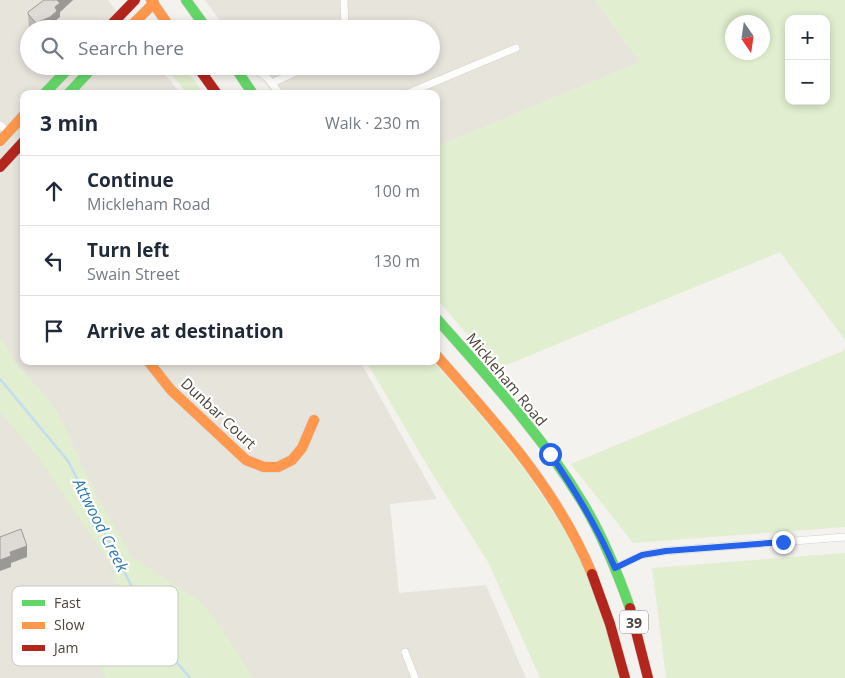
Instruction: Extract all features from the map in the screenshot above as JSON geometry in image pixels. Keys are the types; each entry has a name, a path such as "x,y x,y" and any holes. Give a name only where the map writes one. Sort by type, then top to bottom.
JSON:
{"main road":[{"path":"116,20 135,0"},
{"path":"186,0 200,20"},
{"path":"137,20 153,1 165,20"},
{"path":"48,90 62,75"},
{"path":"72,90 86,75"},
{"path":"203,75 214,90"},
{"path":"240,75 250,90"},
{"path":"0,141 20,119"},
{"path":"8,132 20,142"},
{"path":"0,167 20,147"},
{"name":"Mickleham Road","path":"440,323 550,454 582,502 615,568 638,634 648,678"},
{"name":"39","path":"440,360 529,465 564,517 601,594 615,635 625,678"},
{"name":"Dunbar Court","path":"151,365 171,390 246,460 264,467 278,467 292,460 302,448 314,420"}],"street":[{"path":"344,0 345,20"},
{"path":"416,90 516,48"},
{"path":"264,75 277,90"},
{"path":"272,83 289,75"},
{"path":"0,125 8,132"},
{"path":"615,568 642,555 666,551 845,537"},
{"path":"405,652 415,678"}],"shaded area":[{"path":"0,0 108,0 123,20 20,20 20,75 165,75 178,90 20,90 20,365 362,365 437,499 390,504 399,593 486,585 526,678 0,678"},
{"path":"205,0 595,0 640,62 440,145 440,90 270,90 259,75 440,75 440,20 219,20"}],"green space":[{"path":"595,0 845,0 845,340 780,252 497,369 440,303 440,145 640,62"},
{"path":"172,75 190,75 201,90 185,90"},
{"path":"0,336 16,362 56,409 96,494 133,558 177,586 116,586 114,570 39,458 0,412"},
{"path":"845,350 845,527 633,543 571,464"},
{"path":"368,365 437,365 498,436 518,461 555,515 586,573 605,625 619,678 540,678 488,562 428,467"},
{"path":"845,553 845,678 666,678 652,568"},
{"path":"178,587 200,601 221,627 253,678 106,678 99,666 178,666"}],"building":[{"path":"44,0 57,0 60,3 55,7 57,11 43,20 33,20 28,12"},
{"path":"21,529 27,546 10,552 11,556 0,560 0,537"}],"waterway":[{"name":"Attwood Creek","path":"0,379 68,461 132,586"},
{"name":"Attwood Creek","path":"178,664 190,678"}],"traffic: fast":[{"path":"186,0 200,20"},
{"path":"48,90 62,75"},
{"path":"72,90 86,75"},
{"path":"240,75 250,90"},
{"path":"440,323 513,406 565,476 589,513 602,539 630,608"}],"traffic: slow":[{"path":"151,0 165,20"},
{"path":"137,20 154,3"},
{"path":"0,141 20,119"},
{"path":"440,360 481,406 543,485 578,543 592,574"},
{"path":"151,365 171,390 246,460 264,467 278,467 292,460 302,448 314,420"}],"traffic: jam":[{"path":"116,20 135,0"},
{"path":"203,75 214,90"},
{"path":"0,167 20,145"},
{"path":"592,574 610,624 625,678"},
{"path":"630,608 648,678"}],"route":[{"path":"550,454 582,502 615,568 642,555 666,551 783,542"}]}
